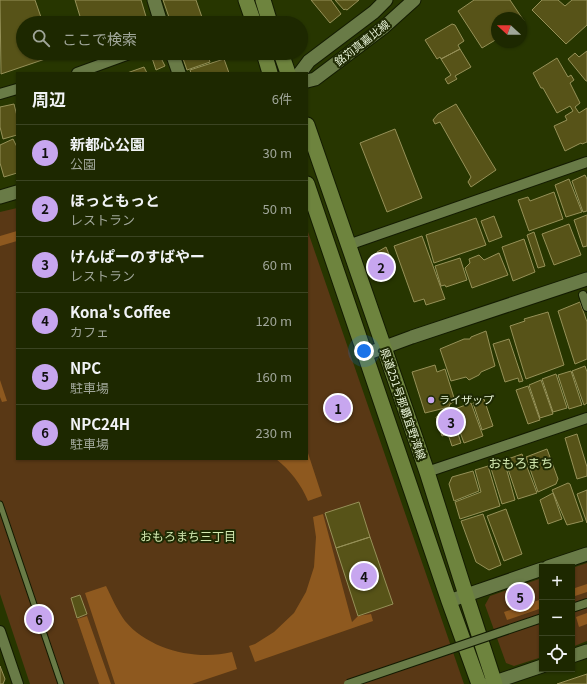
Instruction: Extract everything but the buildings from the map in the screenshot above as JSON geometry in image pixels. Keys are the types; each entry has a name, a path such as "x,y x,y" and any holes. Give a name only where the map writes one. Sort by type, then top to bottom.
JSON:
{"main road":[{"path":"246,0 252,16"},
{"path":"263,0 268,16"},
{"path":"266,60 270,72"},
{"path":"283,60 288,72"},
{"name":"県道251号那覇宜野湾線","path":"308,128 427,472 493,683"},
{"name":"県道251号那覇宜野湾線","path":"308,187 479,684"}],"street":[{"path":"154,0 160,16"},
{"name":"銘苅真嘉比線","path":"301,72 309,61 374,12 386,0"},
{"name":"銘苅真嘉比線","path":"308,81 315,79 384,27 414,0"},
{"path":"80,72 113,60"},
{"path":"174,60 179,72"},
{"path":"0,94 16,89"},
{"path":"348,245 587,162"},
{"path":"0,197 16,192"},
{"path":"366,354 587,279"},
{"path":"583,295 587,307"},
{"path":"427,472 587,418"},
{"path":"557,564 587,554"},
{"path":"449,600 539,570"},
{"path":"575,607 587,603"},
{"path":"348,684 539,619"},
{"path":"0,631 18,684"},
{"path":"575,655 587,651"},
{"path":"493,683 539,667"}],"lane":[{"path":"0,504 60,684"}],"shaded area":[{"path":"16,208 16,460 308,460 308,232 464,684 30,684 0,594 0,212"},
{"path":"16,231 16,241 0,246 0,236"},
{"path":"0,380 7,401 2,402 0,397"},
{"path":"308,453 322,496 308,501 295,478 277,460 308,460"},
{"path":"323,514 352,622 358,616 371,614 373,621 255,662 249,646 274,632 294,613 306,592 314,567 316,537 313,517"},
{"path":"587,563 587,641 575,646 575,600 575,567"},
{"path":"539,579 539,658 514,666 506,663 485,605 490,596"},
{"path":"587,584 587,592 575,596 575,588"},
{"path":"106,586 125,621 135,631 147,639 174,651 189,654 204,655 232,652 237,669 192,684 115,684 85,593"},
{"path":"539,600 539,609 507,620 504,612"},
{"path":"587,613 587,624 579,627 576,617"},
{"path":"87,616 111,684 99,684 77,619"}],"place":[{"name":"ほっともっと","path":"381,267"},
{"name":"ライザップ","path":"431,400"},
{"name":"新都心公園","path":"338,408"},
{"name":"けんぱーのすばやー","path":"451,422"},
{"name":"Kona's Coffee","path":"364,576"},
{"name":"NPC","path":"520,597"},
{"name":"NPC24H","path":"39,619"}],"district":[{"name":"おもろまち","path":"521,463"},
{"name":"おもろまち三丁目","path":"188,537"}]}
